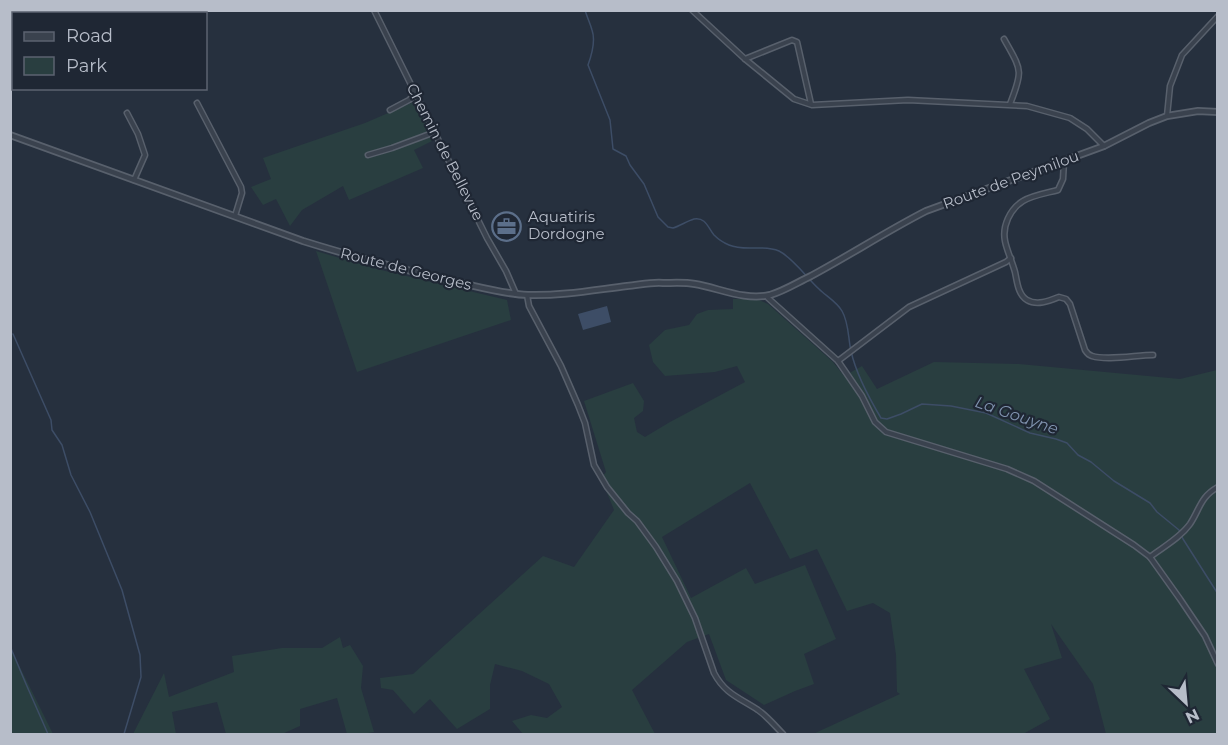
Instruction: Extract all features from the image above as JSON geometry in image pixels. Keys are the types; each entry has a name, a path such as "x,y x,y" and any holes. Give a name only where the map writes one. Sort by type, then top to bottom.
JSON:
{"street":[{"name":"Chemin de Bellevue","path":"374,10 516,294"},
{"path":"692,10 745,59 794,99 812,105 908,100 1027,106 1070,118 1087,129 1104,146"},
{"path":"1167,116 1170,86 1182,55 1218,16"},
{"path":"1004,39 1019,65 1020,72 1010,104"},
{"path":"745,59 792,40 797,42 812,105"},
{"path":"390,110 416,94"},
{"path":"197,103 241,187 242,193 235,216"},
{"name":"Route de Peymilou","path":"813,274 926,211 1104,146 1167,116 1198,111 1218,112"},
{"path":"127,113 145,154 134,180"},
{"path":"368,154 435,132"},
{"name":"Route de Georges","path":"10,135 303,241 499,292 527,295 571,293 658,282 694,284 730,293 767,296 813,274"},
{"path":"1064,161 1063,179 1058,190 1023,201 1007,220 1005,240 1021,294 1030,302 1040,303 1059,297 1068,302 1084,350 1093,357 1153,355"},
{"path":"838,361 909,307 1011,258"},
{"path":"527,295 529,306 561,366 578,405 585,423 594,465 607,487 656,547 677,581 691,608 718,681 728,692 766,716 783,735"},
{"path":"767,296 838,361 862,396 875,423 882,430 992,463 1034,481 1150,557 1206,636 1218,664"},
{"path":"1150,557 1181,534 1208,492 1218,487"}],"green space":[{"path":"11,19 12,19 12,75"},
{"path":"416,101 434,140 414,150 423,168 349,200 343,186 302,210 290,226 276,199 263,205 251,187 271,179 263,158 365,123"},
{"path":"316,251 377,269 507,300 511,320 357,372"},
{"path":"733,299 757,299 768,304 833,362 844,376 862,366 877,389 934,362 1019,364 1180,379 1217,370 1217,734 1106,734 1093,684 1051,624 1062,658 1024,669 1050,719 1023,734 813,734 900,694 897,692 896,655 890,613 873,603 847,611 817,549 790,559 750,483 662,537 691,598 746,568 755,584 805,565 836,639 804,654 814,684 764,705 726,680 709,634 687,642 632,690 655,734 523,734 512,721 531,715 547,718 562,707 549,684 522,671 495,664 490,685 490,709 457,729 430,699 414,714 393,690 381,688 380,678 413,674 543,556 574,567 614,510 601,478 606,472 584,401 633,383 644,401 643,411 634,418 637,432 645,437 745,382 737,366 715,372 665,376 653,362 649,345 665,330 689,325 697,314 708,310 733,309"},
{"path":"340,637 343,648 350,645 363,666 361,688 374,732 347,734 337,698 300,709 300,726 282,734 226,734 217,702 172,712 176,734 133,734 164,673 169,697 234,672 232,656 282,648 322,648"},
{"path":"10,643 53,734 13,734 11,732"}],"water":[{"path":"607,306 611,322 583,330 578,314"}],"waterway":[{"name":"La Gouyne","path":"585,10 594,39 588,65 610,120 613,149 626,156 644,184 658,217 668,227 673,228 698,219 704,221 717,238 729,245 741,248 767,248 784,254 842,311 856,368 881,418 887,419 922,404 951,406 986,413 1030,433 1067,443 1078,455 1150,503 1157,512 1179,530 1218,594"},
{"path":"13,334 51,420 52,430 62,445 71,475 90,512 122,590 140,655 141,677 124,734"},
{"path":"10,646 48,734"}],"place":[{"name":"Aquatiris Dordogne","path":"507,226"}]}
